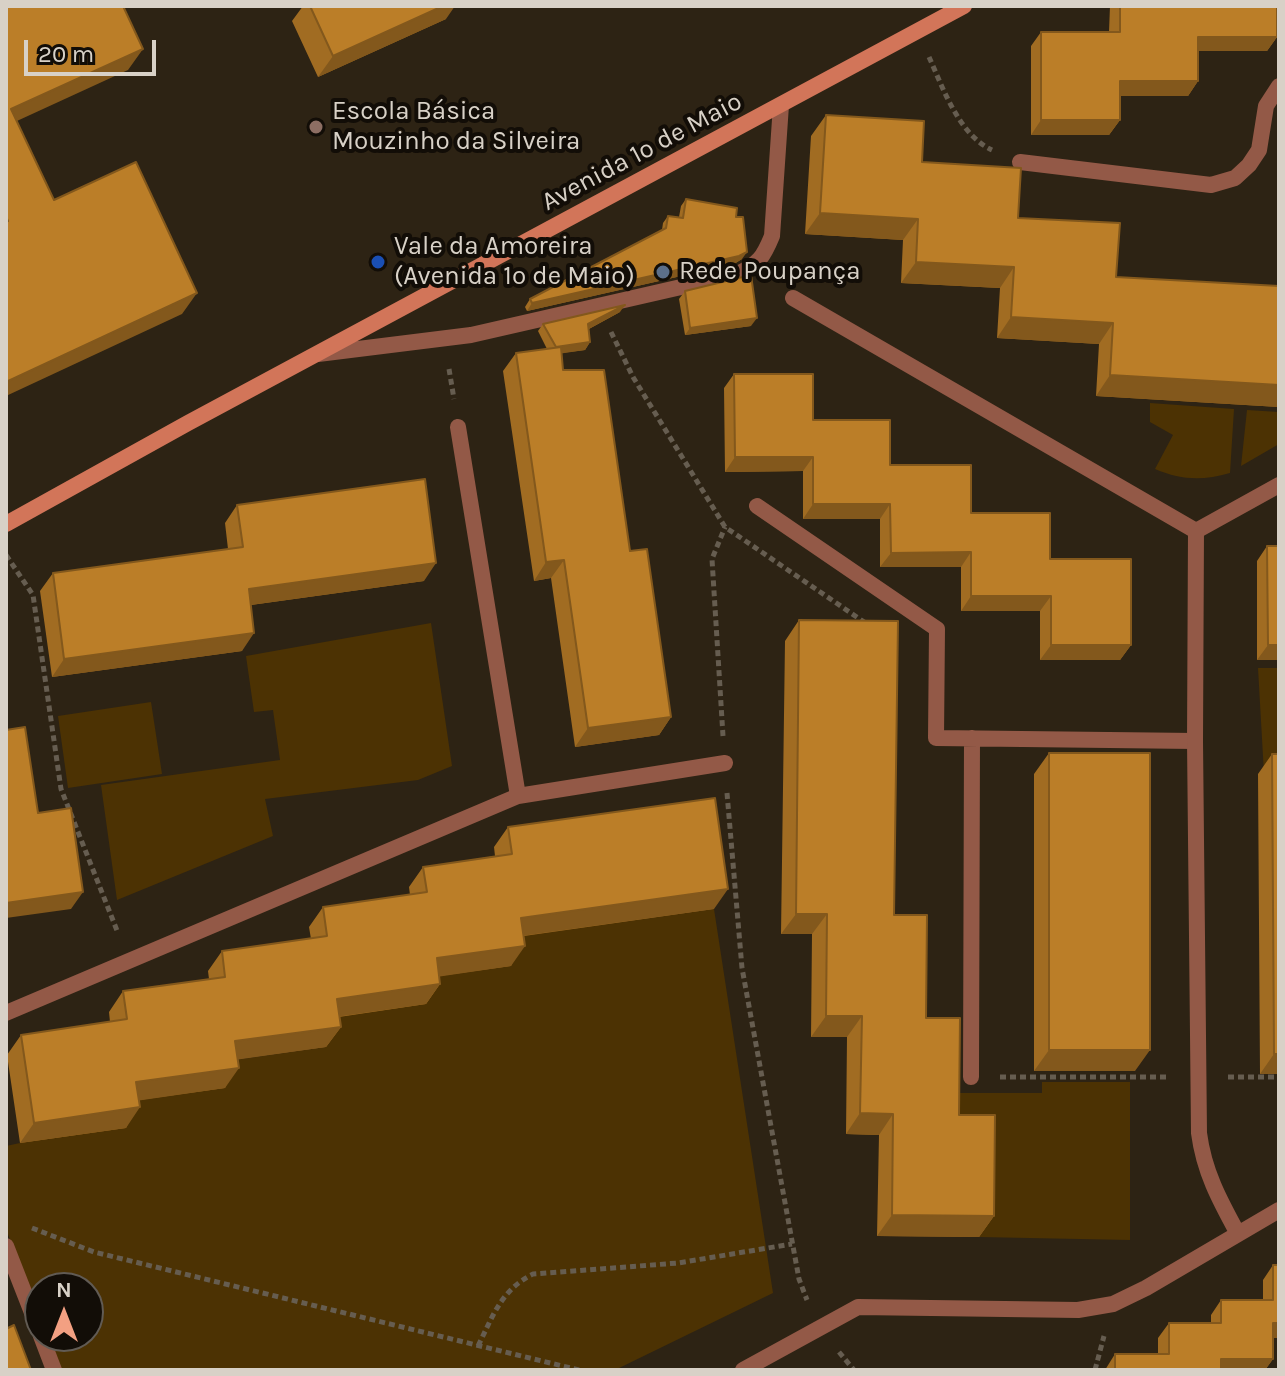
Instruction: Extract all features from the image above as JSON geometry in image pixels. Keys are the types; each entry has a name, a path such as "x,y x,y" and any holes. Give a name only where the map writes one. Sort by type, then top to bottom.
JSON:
{"main road":[{"name":"Avenida 1º de Maio","path":"6,524 964,6"}],"street":[{"path":"1020,162 1211,185 1235,178 1259,150 1266,106 1279,86"},
{"path":"316,354 471,335 738,274 756,265 772,236 781,105"},
{"path":"793,298 1196,531"},
{"path":"458,427 518,796"},
{"path":"1196,531 1279,485"},
{"path":"757,506 937,629 936,738 1195,741"},
{"path":"1196,531 1199,1133 1203,1161 1212,1186 1238,1234"},
{"path":"971,1077 972,738"},
{"path":"6,1013 518,796 725,763"},
{"path":"743,1370 858,1307 1078,1310 1113,1304 1279,1210"},
{"path":"6,1246 24,1292"}],"path":[{"path":"917,31 951,104 970,131 986,147 1020,162"},
{"path":"444,338 458,427"},
{"path":"725,527 712,559 742,968 799,1279 819,1329"},
{"path":"6,555 33,595 61,789 130,962"},
{"path":"971,1077 1279,1077"},
{"path":"29,1226 94,1252 579,1370"},
{"path":"478,1346 501,1300 516,1283 533,1274 678,1263 792,1244"}],"shaded area":[{"path":"1150,403 1234,409 1230,473 1192,478 1155,469 1173,435 1150,422"},
{"path":"1247,410 1279,412 1279,444 1241,466"},
{"path":"431,623 452,766 418,780 265,799 273,836 117,900 101,785 280,760 273,710 254,712 246,656"},
{"path":"1258,668 1279,668 1279,774 1264,774"},
{"path":"151,702 162,774 68,788 58,716"},
{"path":"714,909 773,1293 615,1370 61,1370 54,1352 104,1352 104,1272 24,1272 24,1276 6,1229 6,1146 221,1062 326,1047 322,1019 423,979 507,938"},
{"path":"1042,1082 1130,1082 1130,1240 979,1237 980,1137 944,1136 945,1093 1042,1093"}],"building":[{"path":"6,6 123,6 143,49 11,109 54,200 136,162 197,293 6,382 8,221"},
{"path":"310,6 443,6 333,56"},
{"path":"1120,6 1277,6 1277,37 1198,37 1198,81 1120,81 1120,120 1041,120 1041,32 1120,32"},
{"path":"826,115 924,121 922,162 1021,168 1018,218 1120,223 1116,277 1279,286 1279,385 1110,375 1113,323 1011,317 1014,267 916,262 918,219 820,213"},
{"path":"686,199 737,208 736,217 743,217 747,252 532,303 530,299 666,228 668,216 683,218"},
{"path":"751,275 757,318 690,328 685,291"},
{"path":"625,305 588,324 590,342 556,347 543,324"},
{"path":"561,347 563,370 604,370 630,551 647,549 671,717 588,728 564,560 546,562 516,353"},
{"path":"734,374 813,374 813,420 890,420 890,465 971,465 971,513 1050,513 1050,559 1131,559 1131,645 1051,645 1051,596 971,596 971,552 891,553 890,504 813,504 813,457 735,457"},
{"path":"425,479 436,563 249,589 254,633 64,659 53,573 243,547 237,505"},
{"path":"1267,546 1279,546 1279,645 1268,645"},
{"path":"799,620 898,621 894,915 927,915 926,1018 960,1018 959,1115 995,1115 994,1216 892,1215 893,1114 860,1113 862,1016 826,1016 827,914 796,914"},
{"path":"25,727 38,813 71,808 83,892 6,903 6,730"},
{"path":"1049,753 1150,753 1150,1050 1049,1050"},
{"path":"1272,754 1279,754 1279,1054 1274,1054"},
{"path":"715,798 728,889 521,918 525,946 437,958 440,984 337,999 341,1027 235,1041 239,1068 136,1082 140,1107 34,1123 21,1035 127,1019 123,991 225,977 222,951 327,936 323,907 427,892 423,867 512,854 508,827"},
{"path":"1273,1265 1279,1265 1279,1323 1273,1323 1273,1359 1221,1359 1221,1370 1115,1370 1115,1354 1169,1354 1169,1323 1221,1323 1221,1300 1273,1300"},
{"path":"14,1325 31,1370 6,1370 6,1329"}],"place":[{"name":"Escola Básica Mouzinho da Silveira","path":"316,127"},
{"name":"Vale da Amoreira (Avenida 1º de Maio)","path":"378,262"},
{"name":"Rede Poupança","path":"663,272"}]}
